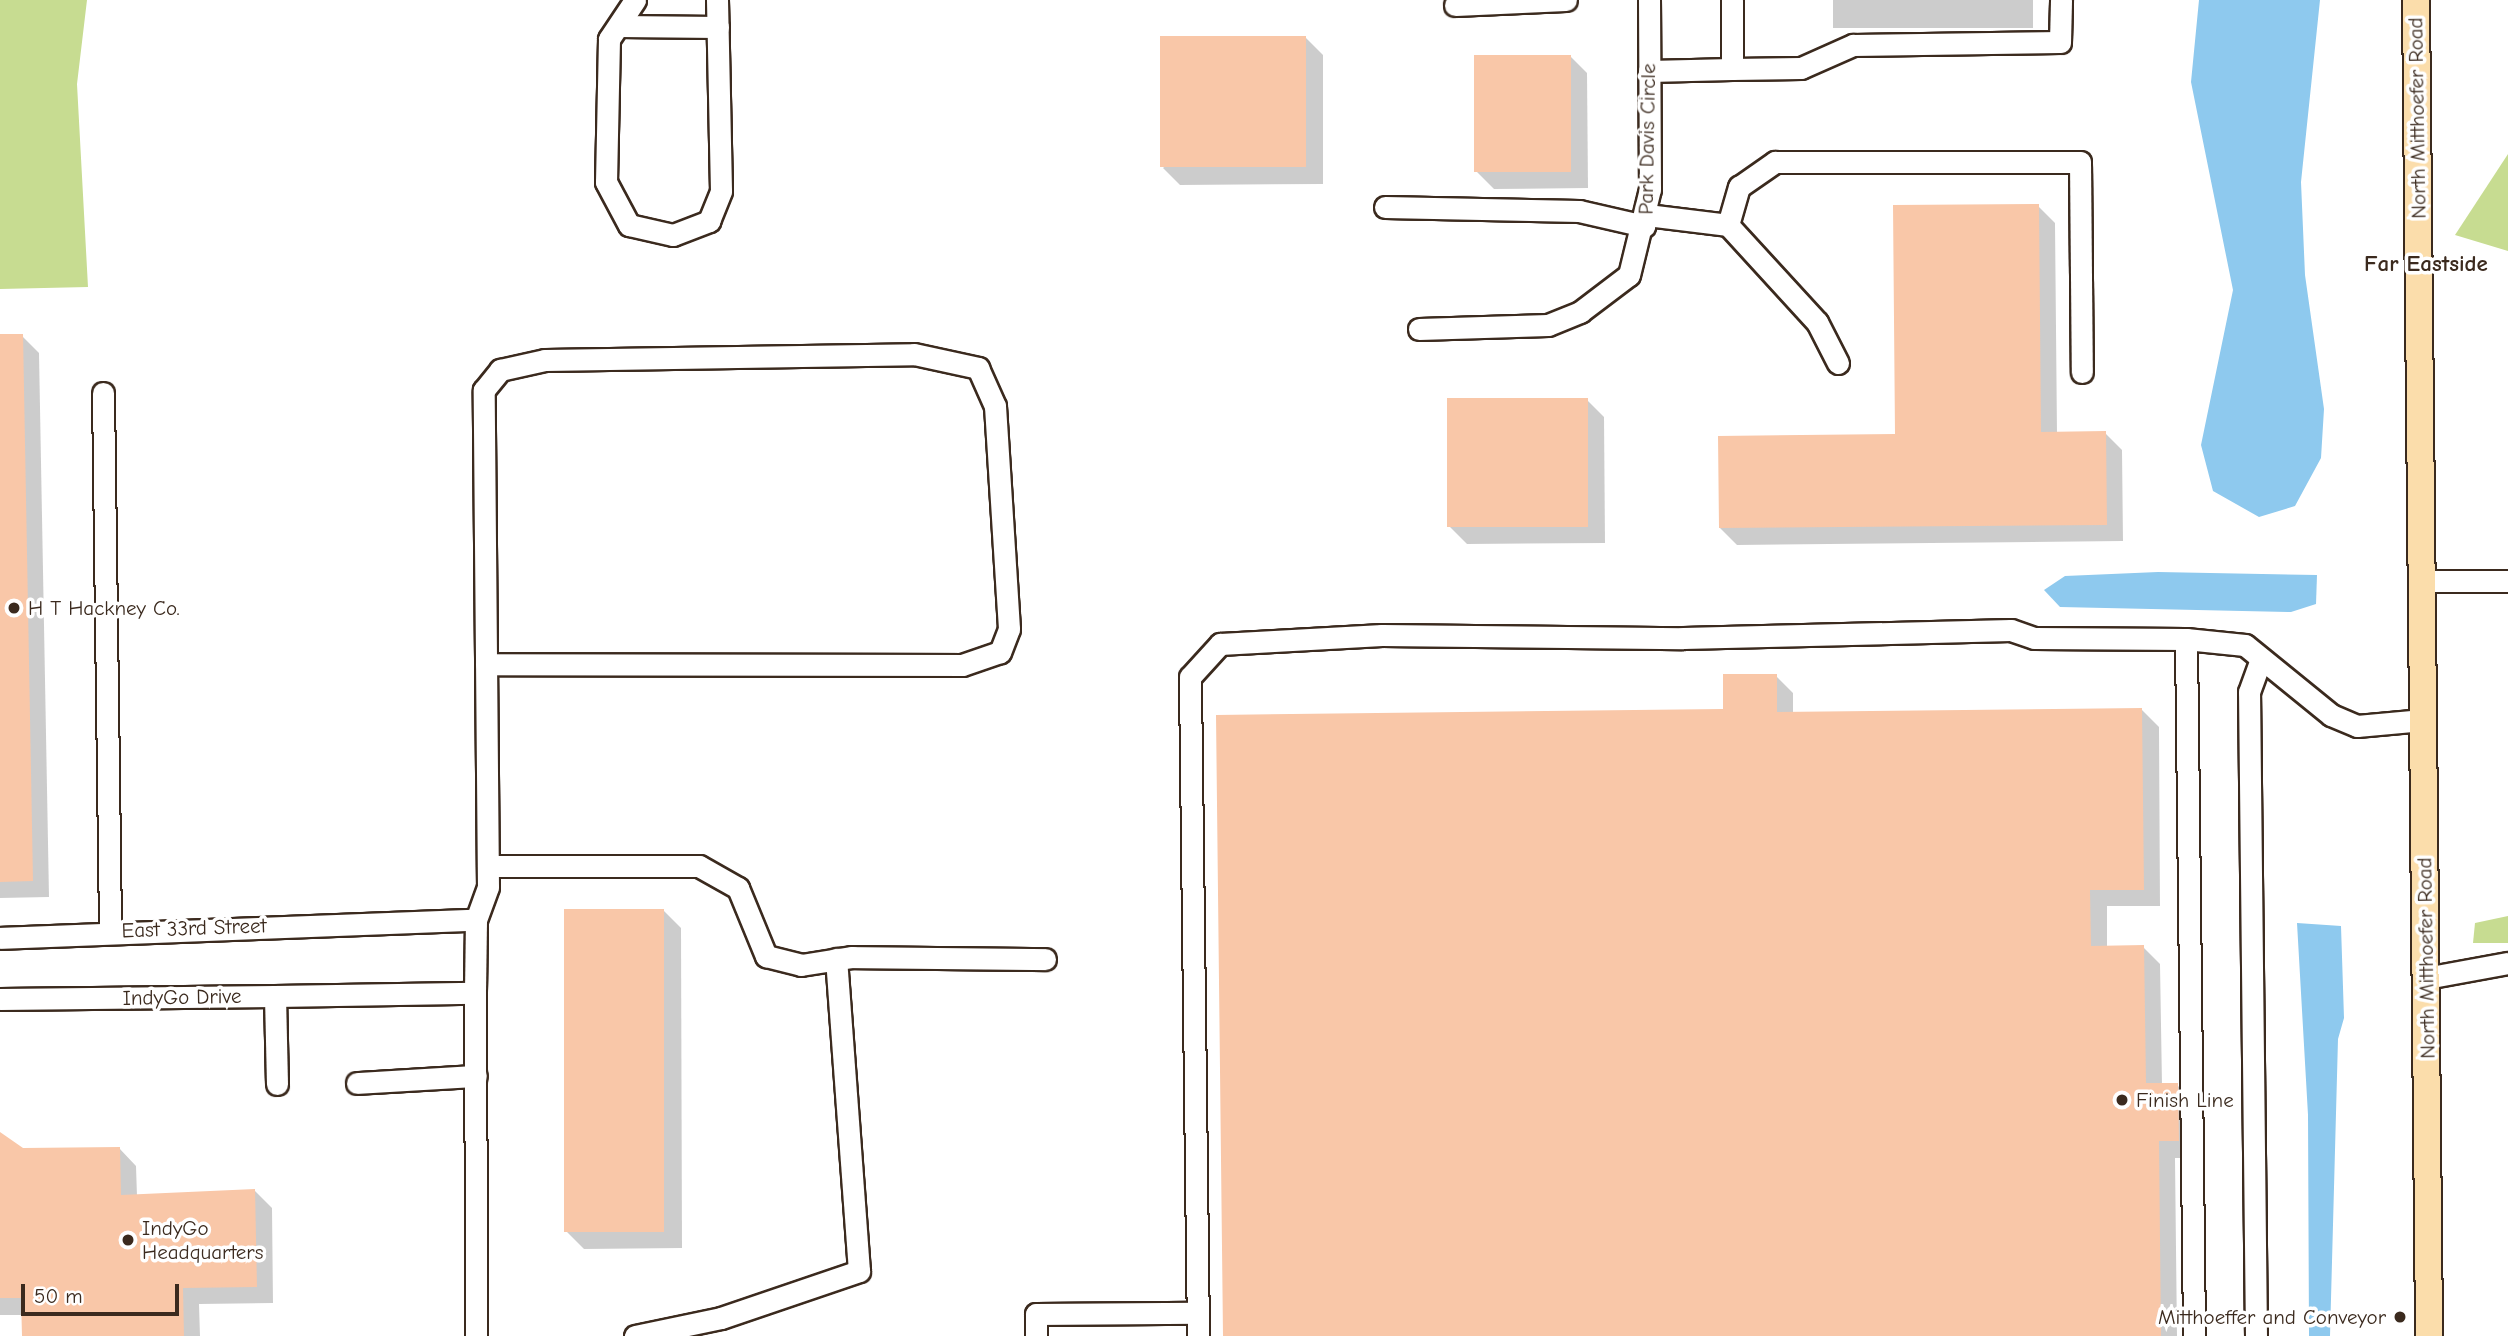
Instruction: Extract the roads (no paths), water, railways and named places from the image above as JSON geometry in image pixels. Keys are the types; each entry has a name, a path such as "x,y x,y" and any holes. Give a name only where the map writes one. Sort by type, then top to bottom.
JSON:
{"main road":[{"name":"North Mitthoefer Road","path":"2416,0 2429,1336"}],"street":[{"path":"635,0 609,39 606,181 629,225 673,235 709,221 721,191 717,0"},
{"path":"1455,5 1566,0"},
{"name":"Park Davis Circle","path":"1419,329 1548,325 1580,312 1629,275 1646,221 1649,0"},
{"path":"1732,0 1732,69"},
{"path":"1649,71 1801,68 1853,45 2060,42 2061,0"},
{"path":"620,26 718,27"},
{"path":"1728,225 1739,187 1775,162 2080,162 2082,372"},
{"path":"1385,207 1579,211 1646,221 1728,225 1817,322 1838,363"},
{"path":"476,1336 476,920 488,866 486,664 484,390 500,370 545,360 914,354 978,368 995,406 1009,629 1000,652 962,665 486,664"},
{"path":"103,393 110,930"},
{"path":"2422,581 2508,580"},
{"path":"1198,1336 1190,677 1220,644 1382,635 1670,638 2011,630 2034,638 2186,639 2245,645 2331,715 2357,726 2423,720"},
{"path":"2186,639 2194,1336"},
{"path":"2256,1336 2249,692 2261,659"},
{"path":"488,866 699,866 738,888 766,956 801,964 836,959 1045,959"},
{"name":"East 33rd Street","path":"0,938 110,930 476,920"},
{"path":"635,1336 720,1318 859,1271 836,959"},
{"path":"2426,978 2508,963"},
{"name":"IndyGo Drive","path":"0,999 475,993"},
{"path":"275,996 278,1084"},
{"path":"357,1083 476,1076"},
{"path":"1036,1336 1036,1314 1198,1313"}],"water":[{"path":"2199,0 2320,0 2301,182 2305,275 2324,409 2321,458 2295,506 2259,517 2213,491 2201,445 2233,290 2191,82"},
{"path":"2158,572 2317,575 2316,604 2291,612 2060,607 2044,590 2065,576"},
{"path":"2297,923 2341,926 2344,1018 2338,1039 2330,1336 2309,1336 2308,1115"}],"place":[{"name":"H T Hackney Co.","path":"14,608"},
{"name":"Finish Line","path":"2122,1100"},
{"name":"IndyGo Headquarters","path":"128,1240"},
{"name":"Mitthoeffer and Conveyor","path":"2400,1317"}],"district":[{"name":"Far Eastside","path":"2426,264"}]}
